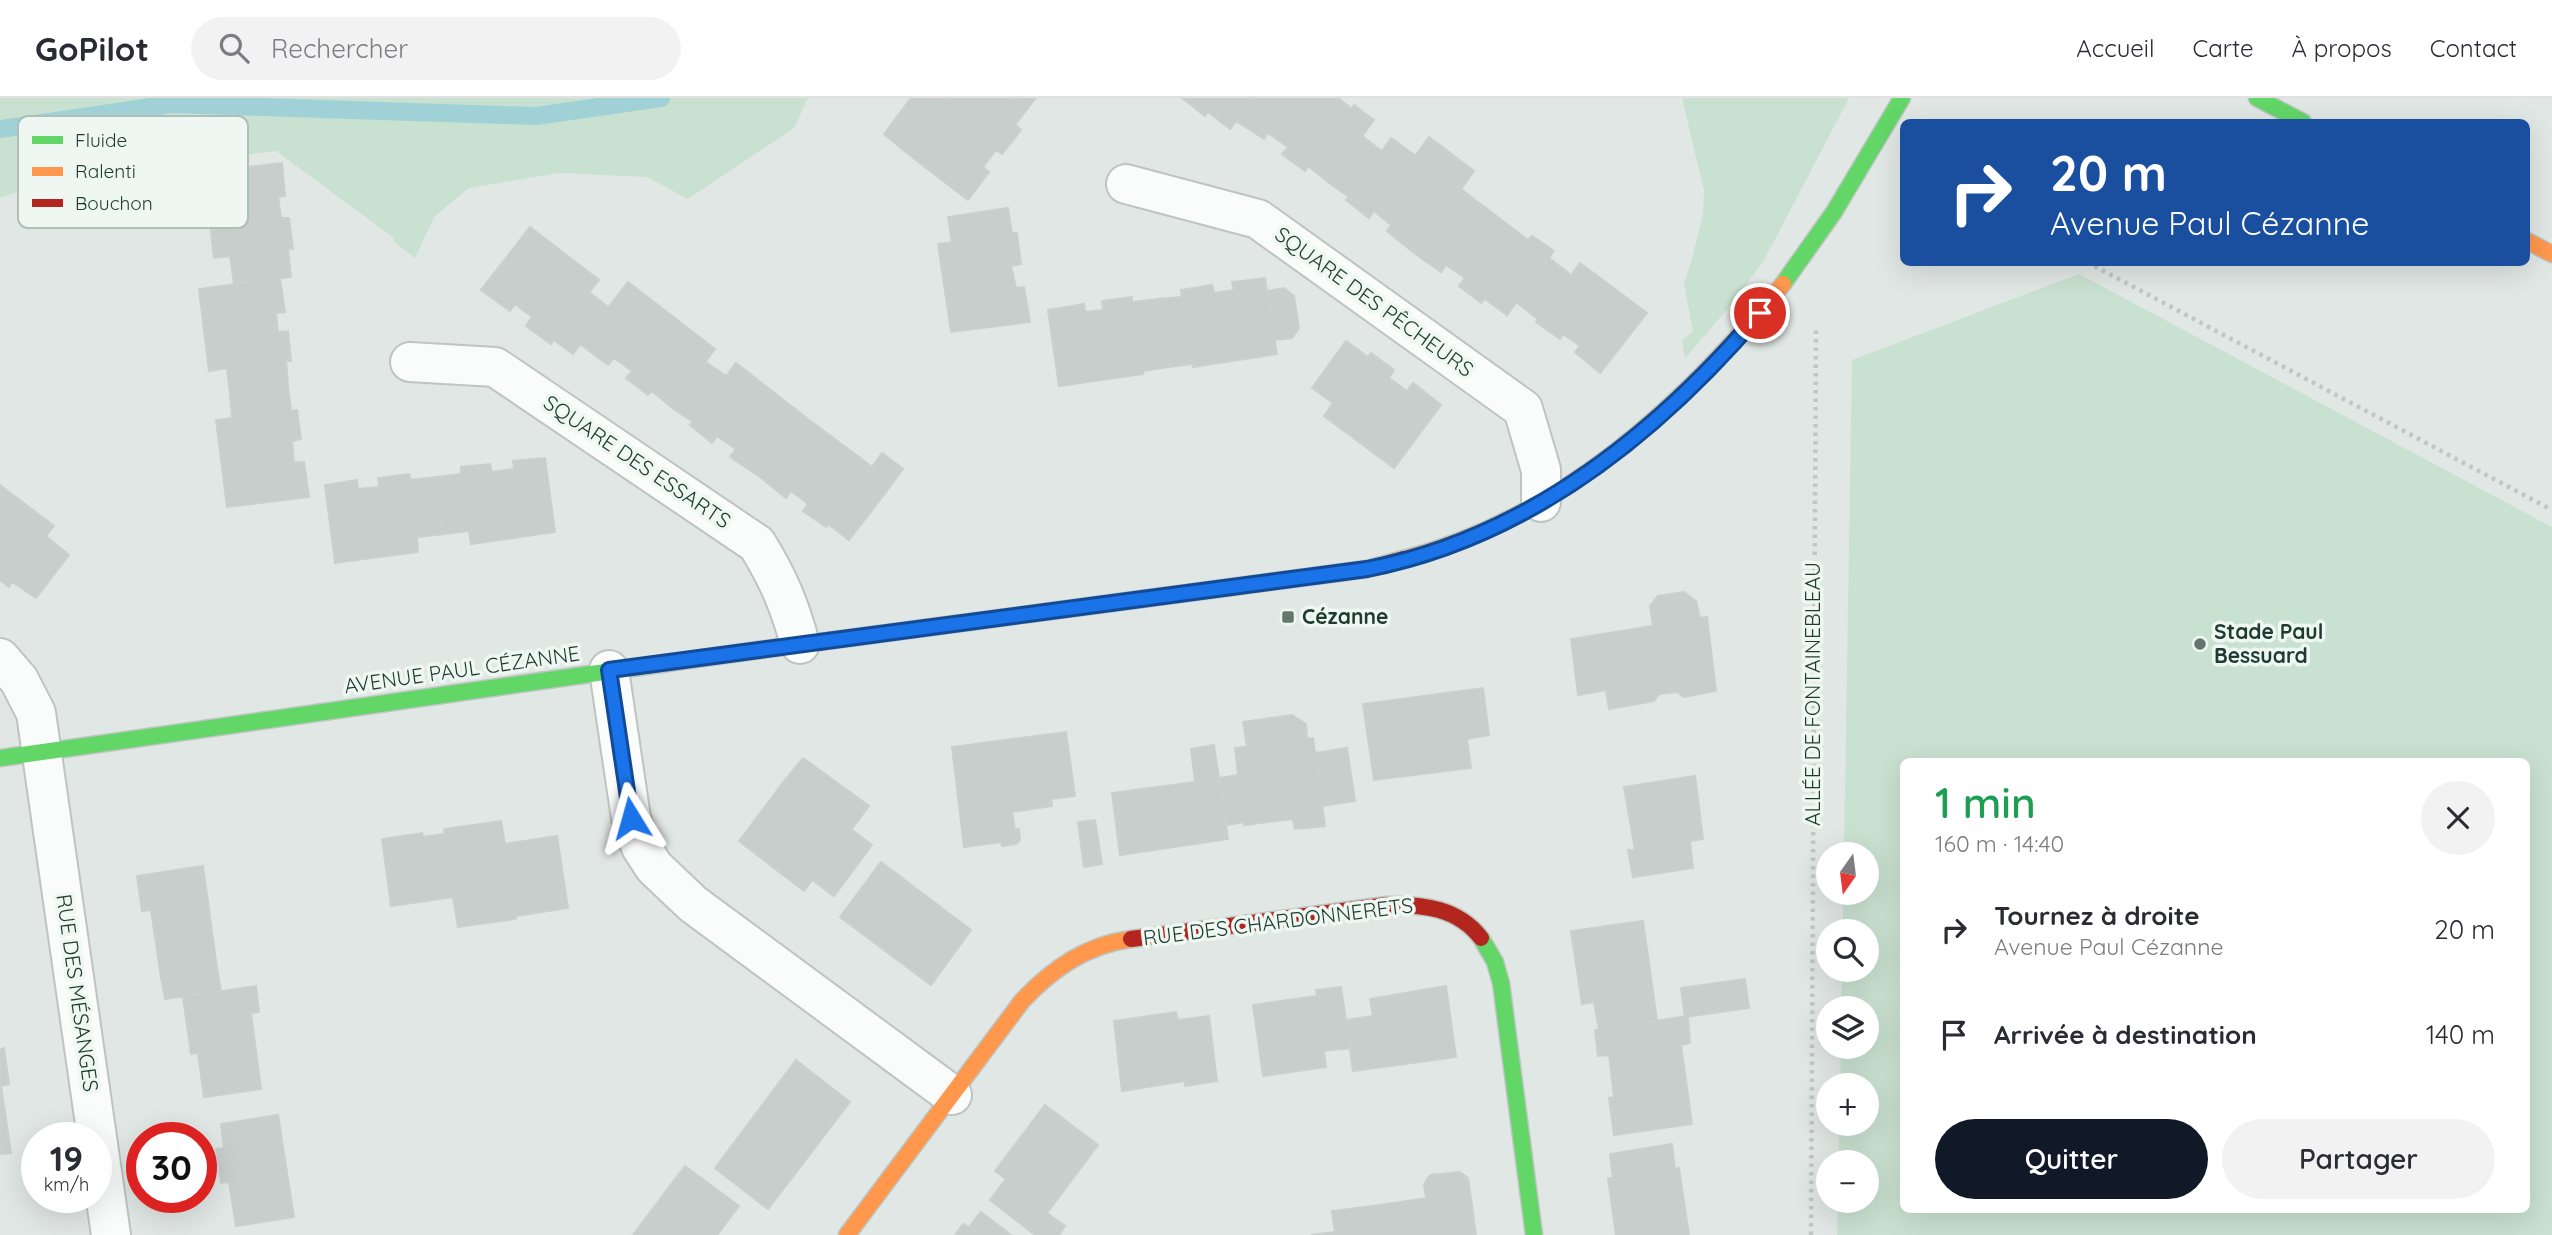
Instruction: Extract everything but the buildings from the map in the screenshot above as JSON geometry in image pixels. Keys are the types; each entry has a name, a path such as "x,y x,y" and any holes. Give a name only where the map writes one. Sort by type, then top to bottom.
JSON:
{"street":[{"name":"AVENUE PAUL CÉZANNE","path":"0,758 609,670 1367,569 1401,562 1452,545 1505,522 1584,476 1647,428 1732,346 1789,277 1817,238 1902,98"},
{"path":"2256,98 2297,119"},
{"name":"SQUARE DES PÊCHEURS","path":"1126,184 1258,219 1523,410 1541,470 1541,502"},
{"path":"2530,243 2552,254"},
{"name":"SQUARE DES ESSARTS","path":"410,362 495,367 757,544 778,577 800,644"},
{"name":"RUE DES MÉSANGES","path":"0,658 19,680 36,713 111,1235"},
{"path":"609,670 631,818 641,846 654,867 693,904 952,1095"},
{"name":"RUE DES CHARDONNERETS","path":"846,1235 1033,989 1056,969 1088,950 1116,941 1387,905 1421,904 1448,911 1468,923 1482,937 1496,961 1502,983 1534,1235"}],"path":[{"path":"2094,266 2552,510"},
{"name":"ALLÉE DE FONTAINEBLEAU","path":"1811,1235 1816,317"}],"green space":[{"path":"0,98 808,98 794,128 688,199 647,177 559,173 469,188 434,217 415,258 393,241 394,238 276,151 248,155 248,116 18,116 18,192 0,198"},
{"path":"1682,98 1849,98 1763,262 1730,306 1685,358 1682,341 1693,331 1684,284 1703,213 1704,191"},
{"name":"Stade Paul Bessuard","path":"2079,274 2552,527 2552,1235 1837,1235 1838,1213 1879,1213 1879,1150 1839,1150 1839,1136 1879,1136 1879,1073 1840,1073 1841,1059 1879,1059 1879,996 1841,996 1842,982 1879,982 1879,919 1843,919 1843,905 1880,905 1880,842 1844,842 1852,360"}],"waterway":[{"path":"89,116 171,104 536,116 661,98"},
{"path":"0,129 18,126"}],"traffic: fast":[{"path":"1783,284 1834,212 1902,98"},
{"path":"2257,98 2297,119"},
{"path":"0,758 759,650"},
{"path":"1481,938 1495,962 1501,983 1534,1235"}],"traffic: slow":[{"path":"2530,243 2552,254"},
{"path":"1404,559 1461,540 1515,516 1567,486 1615,452 1661,414 1704,373 1783,284"},
{"path":"759,650 1142,599"},
{"path":"847,1235 1022,1001 1045,979 1071,960 1099,947 1131,939"}],"traffic: jam":[{"path":"1142,599 1367,569 1404,559"},
{"path":"1131,939 1387,905 1426,907 1451,914 1462,920 1481,938"}],"place":[{"name":"Cézanne","path":"1288,617"},
{"name":"Stade Paul Bessuard","path":"2200,644"}],"route":[{"path":"631,818 609,670 1367,569 1415,557 1452,545 1517,516 1566,488 1620,450 1675,404 1760,313"}]}
